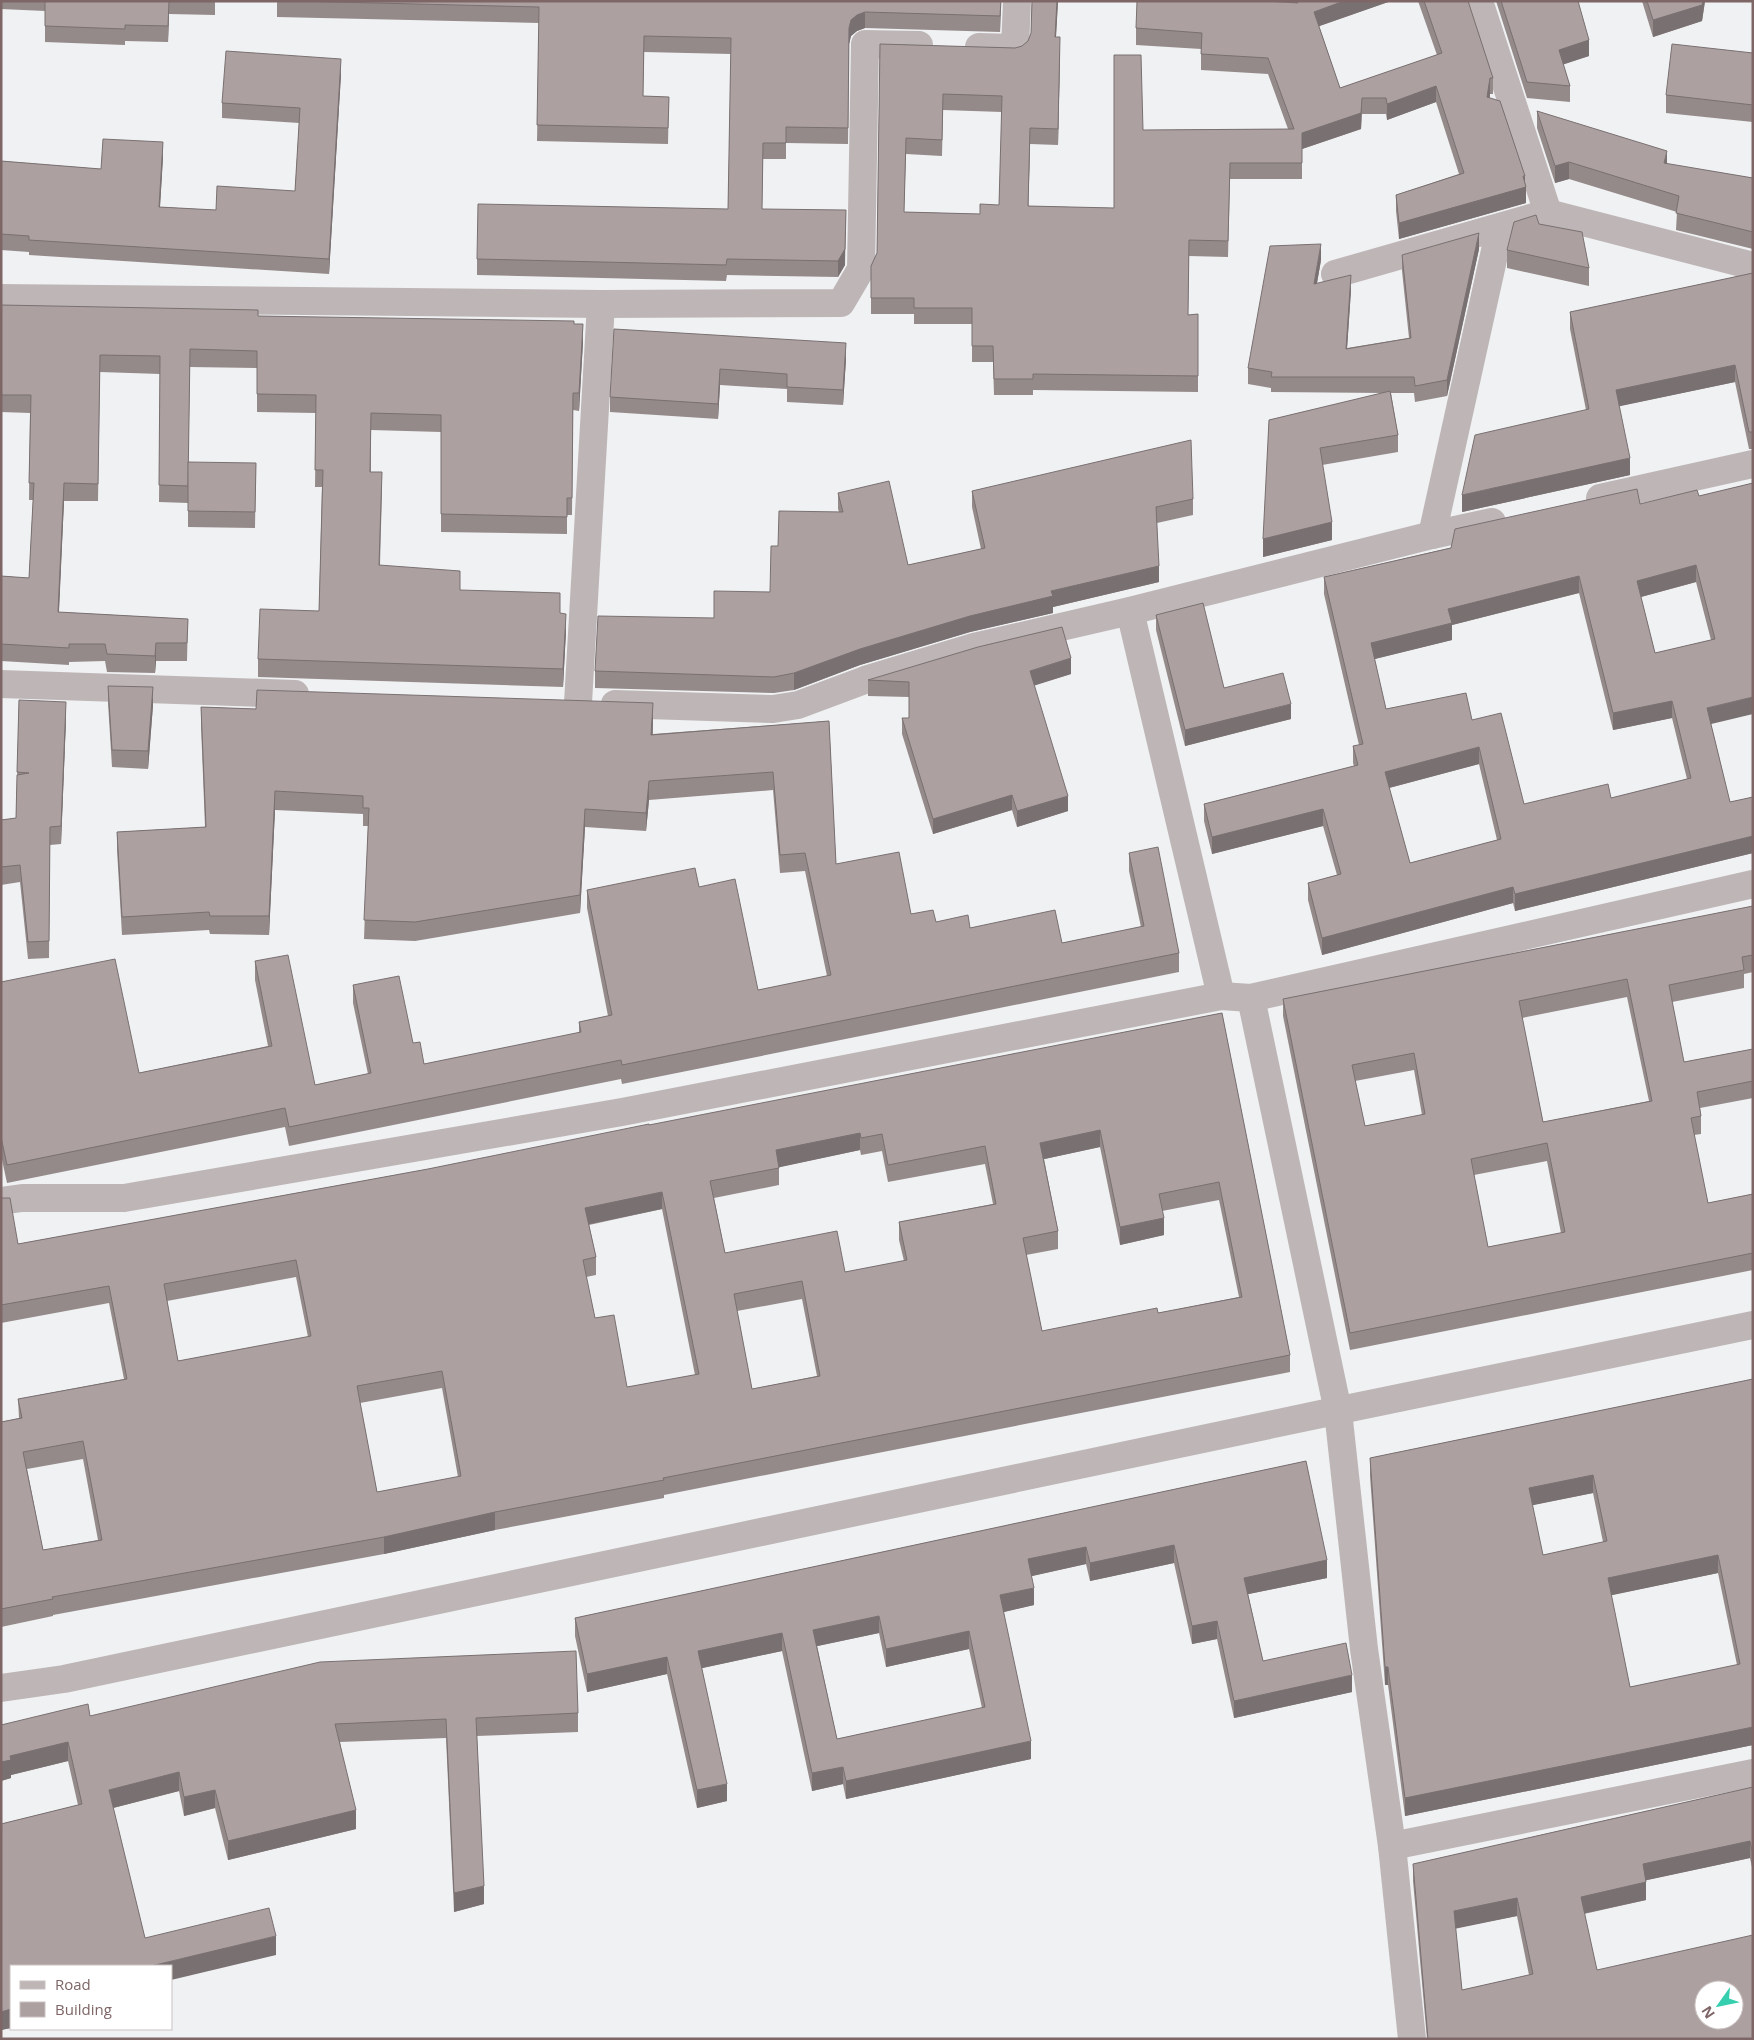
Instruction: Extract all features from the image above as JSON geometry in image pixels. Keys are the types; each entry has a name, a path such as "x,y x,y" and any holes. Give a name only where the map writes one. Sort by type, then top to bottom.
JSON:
{"street":[{"path":"1,298 601,304 841,303 861,269 865,44 1015,48 1017,1"},
{"path":"1479,1 1548,213"},
{"path":"1335,274 1548,213 1753,266"},
{"path":"1432,535 1500,228"},
{"path":"601,304 568,703 773,709 798,705 865,680 974,647 1130,611 1432,535 1520,516"},
{"path":"1578,503 1753,464"},
{"path":"1130,611 1221,996"},
{"path":"1,684 319,695"},
{"path":"1,1201 22,1198 124,1198 622,1112 1221,996 1252,998 1753,884"},
{"path":"1252,998 1338,1412 1364,1649 1392,1846 1412,2039"},
{"path":"1,1688 83,1675 1753,1325"},
{"path":"1392,1846 1753,1773"}],"building":[{"path":"45,1 169,1 168,26 125,25 125,29 45,26"},
{"path":"293,1 1001,1 1000,16 865,12 851,20 849,28 848,128 786,127 786,143 763,143 762,209 846,210 845,249 838,261 727,259 726,265 477,259 478,204 728,209 731,38 644,36 643,96 669,97 668,128 537,125 539,7"},
{"path":"1032,1 1057,1 1055,37 1060,37 1058,129 1030,128 1028,206 1114,208 1114,55 1141,55 1143,130 1294,129 1268,58 1201,54 1202,33 1136,28 1137,1 1266,1 1298,3 1297,1 1344,1 1314,12 1340,88 1442,53 1424,1 1468,1 1493,78 1490,78 1487,97 1500,101 1525,176 1523,176 1526,187 1399,223 1396,195 1464,173 1436,86 1387,104 1386,98 1362,98 1361,113 1302,133 1302,163 1230,163 1228,241 1189,240 1188,315 1198,314 1198,376 1033,374 1033,379 994,379 993,346 972,346 972,308 914,308 914,298 871,298 871,266 877,253 880,44 1015,48 1022,46 1028,41 1031,33","holes":["943,94 1002,96 999,205 980,204 980,214 904,212 906,138 942,140"]},
{"path":"1501,1 1578,1 1589,40 1559,50 1570,86 1527,82"},
{"path":"1647,1 1703,1 1702,5 1653,20"},
{"path":"1672,44 1753,53 1753,105 1666,95"},
{"path":"226,51 341,59 329,259 29,240 29,236 1,234 1,161 101,169 103,139 163,142 159,207 216,210 217,186 295,191 300,108 222,103"},
{"path":"1537,111 1667,151 1664,163 1753,178 1753,232 1676,213 1679,196 1569,162 1555,166"},
{"path":"1536,215 1539,224 1582,232 1589,268 1507,250 1514,222"},
{"path":"1479,233 1447,380 1415,386 1414,377 1271,377 1272,372 1248,368 1270,246 1321,244 1314,284 1351,275 1346,349 1411,338 1402,255"},
{"path":"1753,273 1753,432 1749,432 1735,365 1616,390 1630,458 1462,495 1475,435 1589,409 1570,312"},
{"path":"1,305 258,310 258,316 574,321 574,324 583,324 579,393 573,393 572,498 567,498 567,517 441,514 441,415 371,413 370,472 382,472 379,565 460,571 460,590 560,593 560,613 566,614 563,669 258,659 260,609 319,611 323,470 315,470 316,395 257,394 257,351 190,349 188,486 159,485 160,356 100,355 98,484 64,483 58,612 188,619 187,643 156,643 155,656 107,654 105,644 69,644 69,648 1,644 1,576 29,578 34,483 29,483 31,395 1,395"},
{"path":"614,329 846,343 843,390 787,387 787,374 720,369 718,404 610,397"},
{"path":"1390,391 1398,435 1320,448 1332,522 1263,539 1269,420"},
{"path":"1191,440 1193,499 1156,507 1159,566 1051,591 1053,596 970,616 860,649 794,673 774,677 595,671 598,616 714,618 714,591 770,592 771,546 778,546 779,511 843,512 838,493 889,481 908,565 985,548 972,491"},
{"path":"188,462 256,463 255,512 188,511"},
{"path":"1753,483 1753,697 1707,708 1730,802 1753,797 1753,836 1515,894 1513,887 1322,938 1308,883 1341,874 1323,809 1212,837 1204,804 1358,765 1353,746 1363,744 1324,577 1451,548 1455,529 1637,489 1640,504 1697,490 1699,496","holes":["1696,565 1715,639 1655,653 1637,581","1579,576 1613,713 1672,701 1691,778 1611,798 1608,784 1524,804 1501,713 1472,720 1466,693 1386,709 1371,643 1452,623 1448,609","1479,747 1501,839 1410,863 1385,772"]},
{"path":"1203,603 1224,688 1283,673 1291,704 1185,730 1156,615"},
{"path":"1062,627 1071,658 1030,671 1068,796 1017,811 1012,795 933,819 902,718 909,718 909,682 868,680 978,647"},
{"path":"108,686 153,687 148,751 112,750"},
{"path":"257,690 653,703 651,735 829,721 836,864 899,852 911,914 933,910 936,922 968,915 970,928 1055,910 1062,943 1144,926 1129,853 1158,847 1179,953 622,1065 621,1060 289,1127 285,1108 7,1165 1,1137 1,982 115,959 139,1073 272,1046 255,961 288,955 315,1085 371,1073 353,985 399,976 413,1043 420,1042 424,1064 581,1032 579,1022 612,1015 587,890 695,868 699,887 735,879 758,990 831,975 805,853 780,855 773,772 649,781 646,813 585,809 580,895 415,922 364,920 369,808 363,808 363,796 275,791 269,916 210,916 209,912 122,917 117,832 206,827 201,707 256,709"},
{"path":"19,700 66,702 61,826 50,827 49,941 28,942 20,865 1,867 1,820 16,818 17,775 29,773 17,772"},
{"path":"1753,906 1753,955 1742,957 1744,970 1669,985 1684,1062 1753,1049 1753,1081 1697,1092 1701,1116 1691,1118 1708,1203 1753,1194 1753,1253 1350,1333 1283,999","holes":["1627,979 1652,1101 1543,1122 1519,1001","1414,1053 1425,1114 1365,1126 1352,1065","1547,1143 1565,1232 1488,1247 1471,1159"]},
{"path":"1222,1013 1290,1355 663,1478 664,1480 495,1512 384,1537 52,1597 53,1599 1,1609 1,1422 22,1418 18,1399 127,1379 109,1286 1,1305 1,1198 10,1198 18,1244 428,1169","holes":["1100,1130 1120,1227 1164,1218 1159,1194 1219,1182 1242,1297 1158,1313 1157,1308 1042,1331 1023,1238 1058,1231 1040,1143","860,1133 861,1138 882,1134 888,1165 985,1146 996,1204 899,1222 907,1260 845,1272 837,1231 725,1253 710,1181 779,1168 776,1150","662,1192 699,1374 627,1387 614,1315 595,1318 583,1260 596,1257 585,1208","296,1260 311,1336 178,1361 164,1284","802,1281 820,1376 752,1389 734,1294","442,1371 461,1476 377,1492 357,1386","83,1441 102,1540 43,1550 23,1452"]},
{"path":"1753,1379 1753,1727 1405,1798 1388,1667 1385,1667 1370,1458","holes":["1593,1475 1607,1541 1543,1555 1529,1488","1718,1555 1740,1664 1630,1687 1608,1578"]},
{"path":"1306,1461 1327,1560 1244,1578 1263,1661 1346,1643 1352,1675 1234,1701 1217,1621 1192,1626 1174,1545 1090,1563 1086,1547 1028,1559 1034,1588 1000,1595 1031,1741 846,1781 843,1767 812,1773 782,1633 698,1651 727,1784 697,1790 667,1657 587,1674 575,1618","holes":["879,1616 886,1649 969,1631 985,1707 837,1739 813,1630"]},
{"path":"576,1651 578,1713 476,1718 484,1886 454,1893 446,1719 335,1724 356,1810 228,1841 215,1790 184,1797 179,1772 109,1790 145,1938 269,1908 276,1936 155,1965 10,1965 10,2009 1,2012 1,1824 82,1804 68,1742 10,1756 11,1760 1,1762 1,1725 88,1704 90,1716 320,1662"},
{"path":"1753,1787 1753,1855 1750,1841 1643,1864 1646,1882 1581,1897 1597,1970 1753,1935 1753,2039 1428,2039 1413,1864","holes":["1517,1898 1533,1974 1462,1990 1454,1911"]}]}
